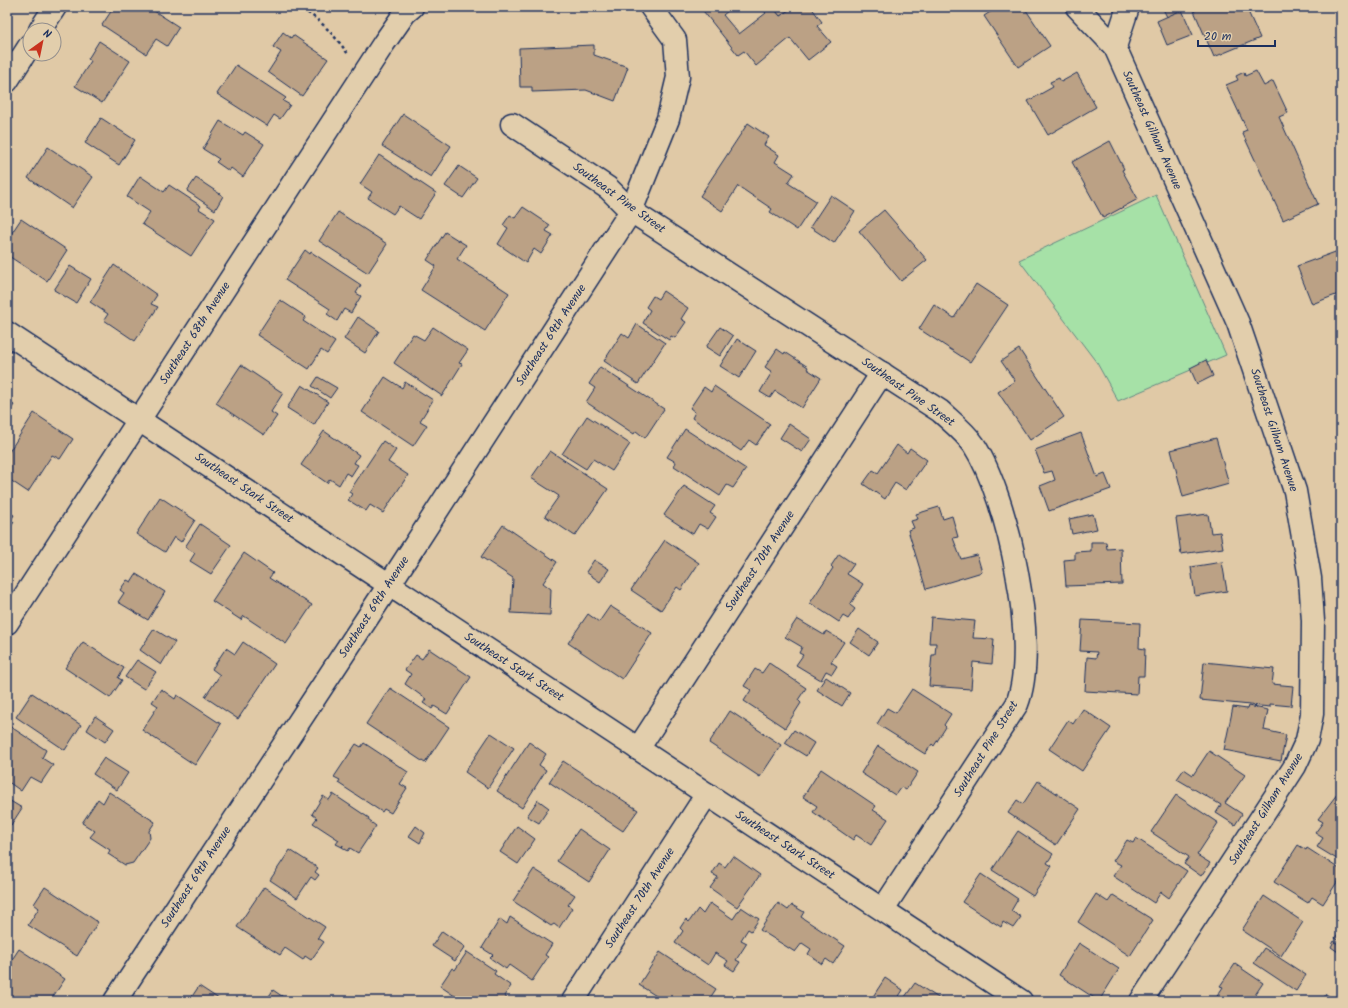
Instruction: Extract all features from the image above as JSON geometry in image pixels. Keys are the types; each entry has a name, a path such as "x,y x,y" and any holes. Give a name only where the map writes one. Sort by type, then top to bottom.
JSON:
{"street":[{"path":"45,22 55,7"},
{"name":"Southeast 68th Avenue","path":"7,623 368,67 405,13 412,7"},
{"name":"Southeast 69th Avenue","path":"115,1001 389,585 631,211 668,119 678,77 675,40 651,7"},
{"path":"1076,7 1115,47 1128,7"},
{"name":"Southeast Gilham Avenue","path":"1115,47 1235,317 1273,423 1295,491 1310,578 1313,621 1312,714 1304,746 1284,783 1141,1001"},
{"path":"7,81 22,58"},
{"name":"Southeast Pine Street","path":"512,124 608,188 631,211 940,411 961,430 974,445 985,465 1008,527 1023,608 1024,665 1022,690 1017,704 883,909"},
{"name":"Southeast Stark Street","path":"7,333 1021,1001"},
{"name":"Southeast 70th Avenue","path":"638,750 882,373"},
{"name":"Southeast 70th Avenue","path":"573,1001 707,794"}],"path":[{"path":"297,7 305,10 337,39 352,59 368,67"}],"green space":[{"path":"1156,195 1226,355 1118,401 1097,363 1019,260"}],"building":[{"path":"114,7 148,7 179,27 167,46 156,39 146,54 102,25"},
{"path":"700,7 733,7 723,15 739,34 766,13 761,7 773,7 780,16 793,7 811,7 822,22 817,26 831,42 808,60 790,38 756,66 744,51 738,55"},
{"path":"773,7 793,7 780,16"},
{"path":"998,7 1024,7 1050,46 1018,67 984,16"},
{"path":"1162,7 1190,7 1167,17"},
{"path":"1202,7 1246,7 1260,38 1214,57 1194,11"},
{"path":"1182,10 1193,35 1167,45 1157,21"},
{"path":"283,32 291,38 293,35 328,59 302,96 268,72 281,52 273,47"},
{"path":"99,41 130,61 102,103 75,86 91,61 88,59"},
{"path":"594,45 594,55 628,67 615,101 586,90 532,92 532,87 520,87 519,48"},
{"path":"236,65 286,98 283,101 290,105 280,119 274,115 267,126 217,94"},
{"path":"1256,71 1264,86 1273,81 1288,113 1279,117 1318,204 1283,220 1242,132 1247,130 1226,85 1238,80 1236,76 1244,72 1245,76"},
{"path":"1077,73 1096,107 1048,135 1028,101 1053,87 1050,82 1059,78 1061,82"},
{"path":"403,114 451,146 431,177 382,146"},
{"path":"101,118 135,140 119,165 85,143"},
{"path":"220,121 243,135 245,132 264,144 243,177 231,168 229,171 216,162 219,159 203,149"},
{"path":"748,123 769,137 764,145 779,155 775,162 794,174 788,183 816,201 797,230 770,212 772,209 738,186 722,211 700,196"},
{"path":"1110,141 1124,169 1122,170 1138,199 1103,218 1072,162"},
{"path":"48,147 93,177 72,208 28,178"},
{"path":"379,155 436,193 419,219 399,206 393,214 368,198 372,192 360,184"},
{"path":"459,166 477,178 463,198 445,186"},
{"path":"140,176 164,192 169,185 201,206 199,209 215,219 191,256 142,224 150,212 127,197"},
{"path":"196,178 223,196 215,210 187,191"},
{"path":"831,195 855,211 834,243 810,227"},
{"path":"523,207 550,225 546,231 553,235 541,254 534,249 526,263 498,244 508,228 503,225 510,215 515,218"},
{"path":"884,210 927,260 901,281 859,231"},
{"path":"338,212 387,244 368,273 319,241"},
{"path":"21,219 67,250 47,281 7,255 7,240"},
{"path":"445,232 466,245 457,259 509,293 485,331 421,290 436,266 427,260"},
{"path":"305,250 310,254 311,252 361,285 356,293 361,296 351,313 344,309 337,321 327,314 330,309 285,280"},
{"path":"1338,251 1341,258 1341,293 1312,304 1297,266"},
{"path":"114,265 157,295 151,304 158,307 135,341 104,320 108,314 90,302"},
{"path":"70,266 91,279 76,303 54,290"},
{"path":"976,284 1008,305 970,362 919,329 934,305 954,318"},
{"path":"663,291 688,308 681,319 686,322 675,338 671,336 669,340 643,323 650,310 646,307 653,296 658,299"},
{"path":"280,300 306,317 303,321 335,342 327,354 321,350 309,369 257,335"},
{"path":"358,317 379,331 365,353 344,339"},
{"path":"637,324 665,343 638,384 604,361 622,333 629,338"},
{"path":"433,327 468,350 459,363 462,364 442,396 394,363 413,334 424,340"},
{"path":"720,327 733,336 720,356 706,347"},
{"path":"737,339 756,351 739,378 720,366"},
{"path":"777,349 784,354 785,352 808,367 807,369 821,378 802,408 775,391 770,398 760,392 772,372 765,367"},
{"path":"1019,349 1064,417 1030,440 998,392 1015,381 1001,361"},
{"path":"1206,360 1213,376 1197,384 1190,368"},
{"path":"241,365 283,393 271,412 277,416 264,435 216,403"},
{"path":"600,367 664,409 645,438 636,431 634,434 586,402 595,388 589,384"},
{"path":"318,377 337,388 330,398 312,386"},
{"path":"385,377 402,388 405,382 433,400 420,421 427,425 413,446 362,412"},
{"path":"302,385 328,402 314,425 287,408"},
{"path":"714,386 770,424 756,445 749,440 741,451 692,418 695,412 690,408 704,387 711,392"},
{"path":"7,400 14,405 7,415"},
{"path":"34,413 73,439 60,459 52,455 28,492 7,478 7,455"},
{"path":"587,416 630,444 612,471 593,459 586,469 562,454"},
{"path":"789,424 811,439 802,452 780,438"},
{"path":"685,429 746,469 733,488 727,485 720,496 674,466 676,462 667,457"},
{"path":"324,431 359,455 354,463 358,465 351,476 346,473 339,485 330,479 327,483 301,465"},
{"path":"1081,433 1097,477 1105,474 1111,489 1049,511 1040,486 1055,480 1052,471 1044,473 1035,450"},
{"path":"1216,438 1229,484 1183,497 1171,450"},
{"path":"383,441 396,450 388,462 408,475 383,513 370,505 366,511 348,500 352,494 349,492"},
{"path":"897,445 907,453 910,448 927,460 906,490 895,483 885,499 863,484 873,470 878,473"},
{"path":"550,451 608,489 575,536 545,516 559,496 531,478"},
{"path":"684,486 715,506 710,513 716,517 708,529 699,524 693,534 664,515"},
{"path":"160,497 195,520 181,542 174,537 165,552 136,534"},
{"path":"939,507 943,519 952,516 958,537 953,538 961,559 977,555 982,572 926,589 908,530 914,528 911,521 918,519 916,514"},
{"path":"7,512 14,515 11,520 14,522 7,532"},
{"path":"1093,514 1097,529 1072,534 1069,519"},
{"path":"1208,514 1211,533 1220,532 1223,548 1181,554 1176,518"},
{"path":"200,524 231,545 211,574 190,561 195,553 185,547"},
{"path":"503,525 557,562 543,583 551,589 550,615 511,613 513,578 481,557"},
{"path":"665,540 699,563 681,590 677,587 661,610 631,590"},
{"path":"1091,542 1106,542 1107,549 1121,548 1122,584 1066,586 1064,560 1075,559 1075,552 1091,551"},
{"path":"244,553 273,573 269,578 312,605 286,644 244,616 241,620 212,601"},
{"path":"839,554 854,564 847,574 863,584 850,605 855,609 848,619 843,616 839,622 810,603 833,568 831,566"},
{"path":"594,560 609,569 600,582 586,572"},
{"path":"1222,562 1227,591 1195,596 1191,567"},
{"path":"136,574 165,592 148,620 118,602 124,593 120,590 127,580 131,582"},
{"path":"610,606 652,633 622,679 568,643 588,614 599,622"},
{"path":"931,617 975,621 973,638 994,639 992,664 973,662 971,689 929,686 932,655 935,655 936,643 929,643"},
{"path":"797,619 824,635 826,631 844,642 831,662 837,666 832,674 826,671 821,680 796,665 803,655 799,653 802,647 785,637"},
{"path":"1082,620 1140,623 1139,648 1145,649 1144,676 1138,676 1137,694 1085,691 1087,657 1096,658 1097,652 1080,651"},
{"path":"154,629 175,642 161,665 140,650"},
{"path":"859,629 878,642 869,655 850,642"},
{"path":"83,642 124,668 118,678 122,680 110,698 65,668"},
{"path":"243,642 275,664 238,719 205,697 220,675 212,669 226,648 235,654"},
{"path":"429,649 471,677 447,714 434,706 432,709 423,703 426,699 405,684 411,674 405,670 416,655 422,659"},
{"path":"137,660 156,672 144,689 125,677"},
{"path":"1204,662 1274,669 1272,684 1293,686 1291,706 1270,704 1270,707 1200,700"},
{"path":"769,663 806,688 798,700 801,703 785,728 744,701 751,690 744,686 755,669 762,673"},
{"path":"826,677 850,693 842,706 817,690"},
{"path":"390,688 449,727 425,763 366,724"},
{"path":"161,689 175,699 177,695 221,724 195,765 142,730 158,706 152,702"},
{"path":"912,689 951,714 944,725 946,727 934,746 932,744 925,754 877,724 887,708 896,713"},
{"path":"32,693 81,725 65,750 16,717"},
{"path":"1248,706 1268,710 1264,730 1286,735 1281,761 1224,750 1233,707 1247,709"},
{"path":"1083,709 1111,728 1082,771 1049,749 1068,720 1073,724"},
{"path":"730,711 781,745 760,777 709,743"},
{"path":"95,716 114,729 105,742 87,730"},
{"path":"8,725 46,750 42,758 53,765 41,783 30,777 21,791 7,781"},
{"path":"794,730 814,743 806,756 785,743"},
{"path":"491,733 514,748 488,788 465,772"},
{"path":"529,742 546,754 539,765 546,770 522,808 497,791"},
{"path":"364,743 408,772 400,784 407,788 391,813 384,809 382,812 338,783 340,780 334,777 356,744 361,747"},
{"path":"878,746 918,772 906,790 901,787 895,795 861,773"},
{"path":"1209,751 1245,775 1225,803 1242,814 1235,825 1216,813 1221,805 1177,779 1184,769 1193,775"},
{"path":"104,758 128,773 117,790 93,774"},
{"path":"563,761 638,810 623,831 549,782"},
{"path":"821,769 876,806 873,810 888,819 871,845 856,835 853,840 813,812 817,806 803,797"},
{"path":"1038,781 1080,809 1056,845 1008,813 1017,800 1023,804"},
{"path":"1341,789 1340,861 1317,847 1323,838 1315,833 1323,822 1318,819"},
{"path":"109,792 155,822 149,831 150,838 133,863 125,865 108,854 110,850 90,837 95,831 82,823 98,799 103,803"},
{"path":"333,794 369,818 368,820 376,826 358,853 350,848 348,851 336,844 339,840 313,823 317,818 312,814 323,796 329,800"},
{"path":"1176,795 1218,823 1197,855 1210,863 1201,876 1184,864 1189,857 1151,832"},
{"path":"7,799 22,808 11,825 7,822"},
{"path":"538,800 549,808 539,823 527,816"},
{"path":"416,826 425,833 420,843 409,836"},
{"path":"517,826 535,839 518,864 500,852"},
{"path":"579,829 610,850 589,882 557,861"},
{"path":"1018,831 1053,854 1047,863 1052,866 1033,896 992,870"},
{"path":"1136,838 1187,871 1169,898 1161,892 1154,903 1113,876 1121,865 1113,861 1127,840 1133,843"},
{"path":"1298,845 1306,850 1307,848 1341,870 1341,876 1323,904 1312,897 1308,903 1274,882"},
{"path":"290,850 318,868 315,872 319,875 315,880 311,877 297,898 270,880"},
{"path":"733,856 760,875 737,907 710,888 718,877 712,874 719,863 725,867"},
{"path":"534,869 575,895 568,905 572,908 559,928 554,924 551,926 513,901"},
{"path":"981,874 1018,899 1011,911 1021,917 1013,928 1003,922 1001,927 962,902"},
{"path":"45,887 98,922 77,956 28,925 39,908 34,904"},
{"path":"264,887 325,927 318,938 324,942 311,960 305,956 303,960 285,948 280,955 237,927"},
{"path":"1096,894 1108,902 1113,895 1153,920 1130,956 1078,922"},
{"path":"1264,896 1303,922 1281,956 1242,930"},
{"path":"710,903 733,919 741,907 759,919 751,931 748,929 741,940 747,943 736,960 740,962 734,971 725,965 728,961 715,953 708,965 675,943 683,931 680,928 686,919 689,922 698,909 703,914"},
{"path":"778,903 788,910 792,905 804,912 801,917 845,946 833,964 826,959 822,964 808,954 811,949 802,943 795,952 760,930"},
{"path":"510,917 552,944 545,955 548,957 532,981 509,965 506,969 490,958 493,955 482,948 500,919 507,924"},
{"path":"1341,929 1341,942 1335,938"},
{"path":"442,931 465,947 455,961 432,946"},
{"path":"1334,941 1341,946 1341,954 1331,947"},
{"path":"1079,943 1119,969 1099,1001 1059,975"},
{"path":"1264,948 1306,975 1296,991 1254,963"},
{"path":"19,949 65,979 50,1001 11,1001 7,998 7,967"},
{"path":"467,952 496,971 494,974 511,986 504,996 511,1001 462,1001 440,986 452,968 455,970"},
{"path":"660,952 716,989 708,1001 664,1001 639,985"},
{"path":"1235,964 1263,983 1251,1001 1214,1001 1223,987 1220,986"},
{"path":"885,978 903,990 896,1001 876,1001 872,998"},
{"path":"915,983 940,999 941,997 947,1001 902,1001"},
{"path":"199,986 222,1001 189,1001"},
{"path":"273,990 289,1001 266,1001"},
{"path":"1326,994 1336,1001 1322,1001"}]}
